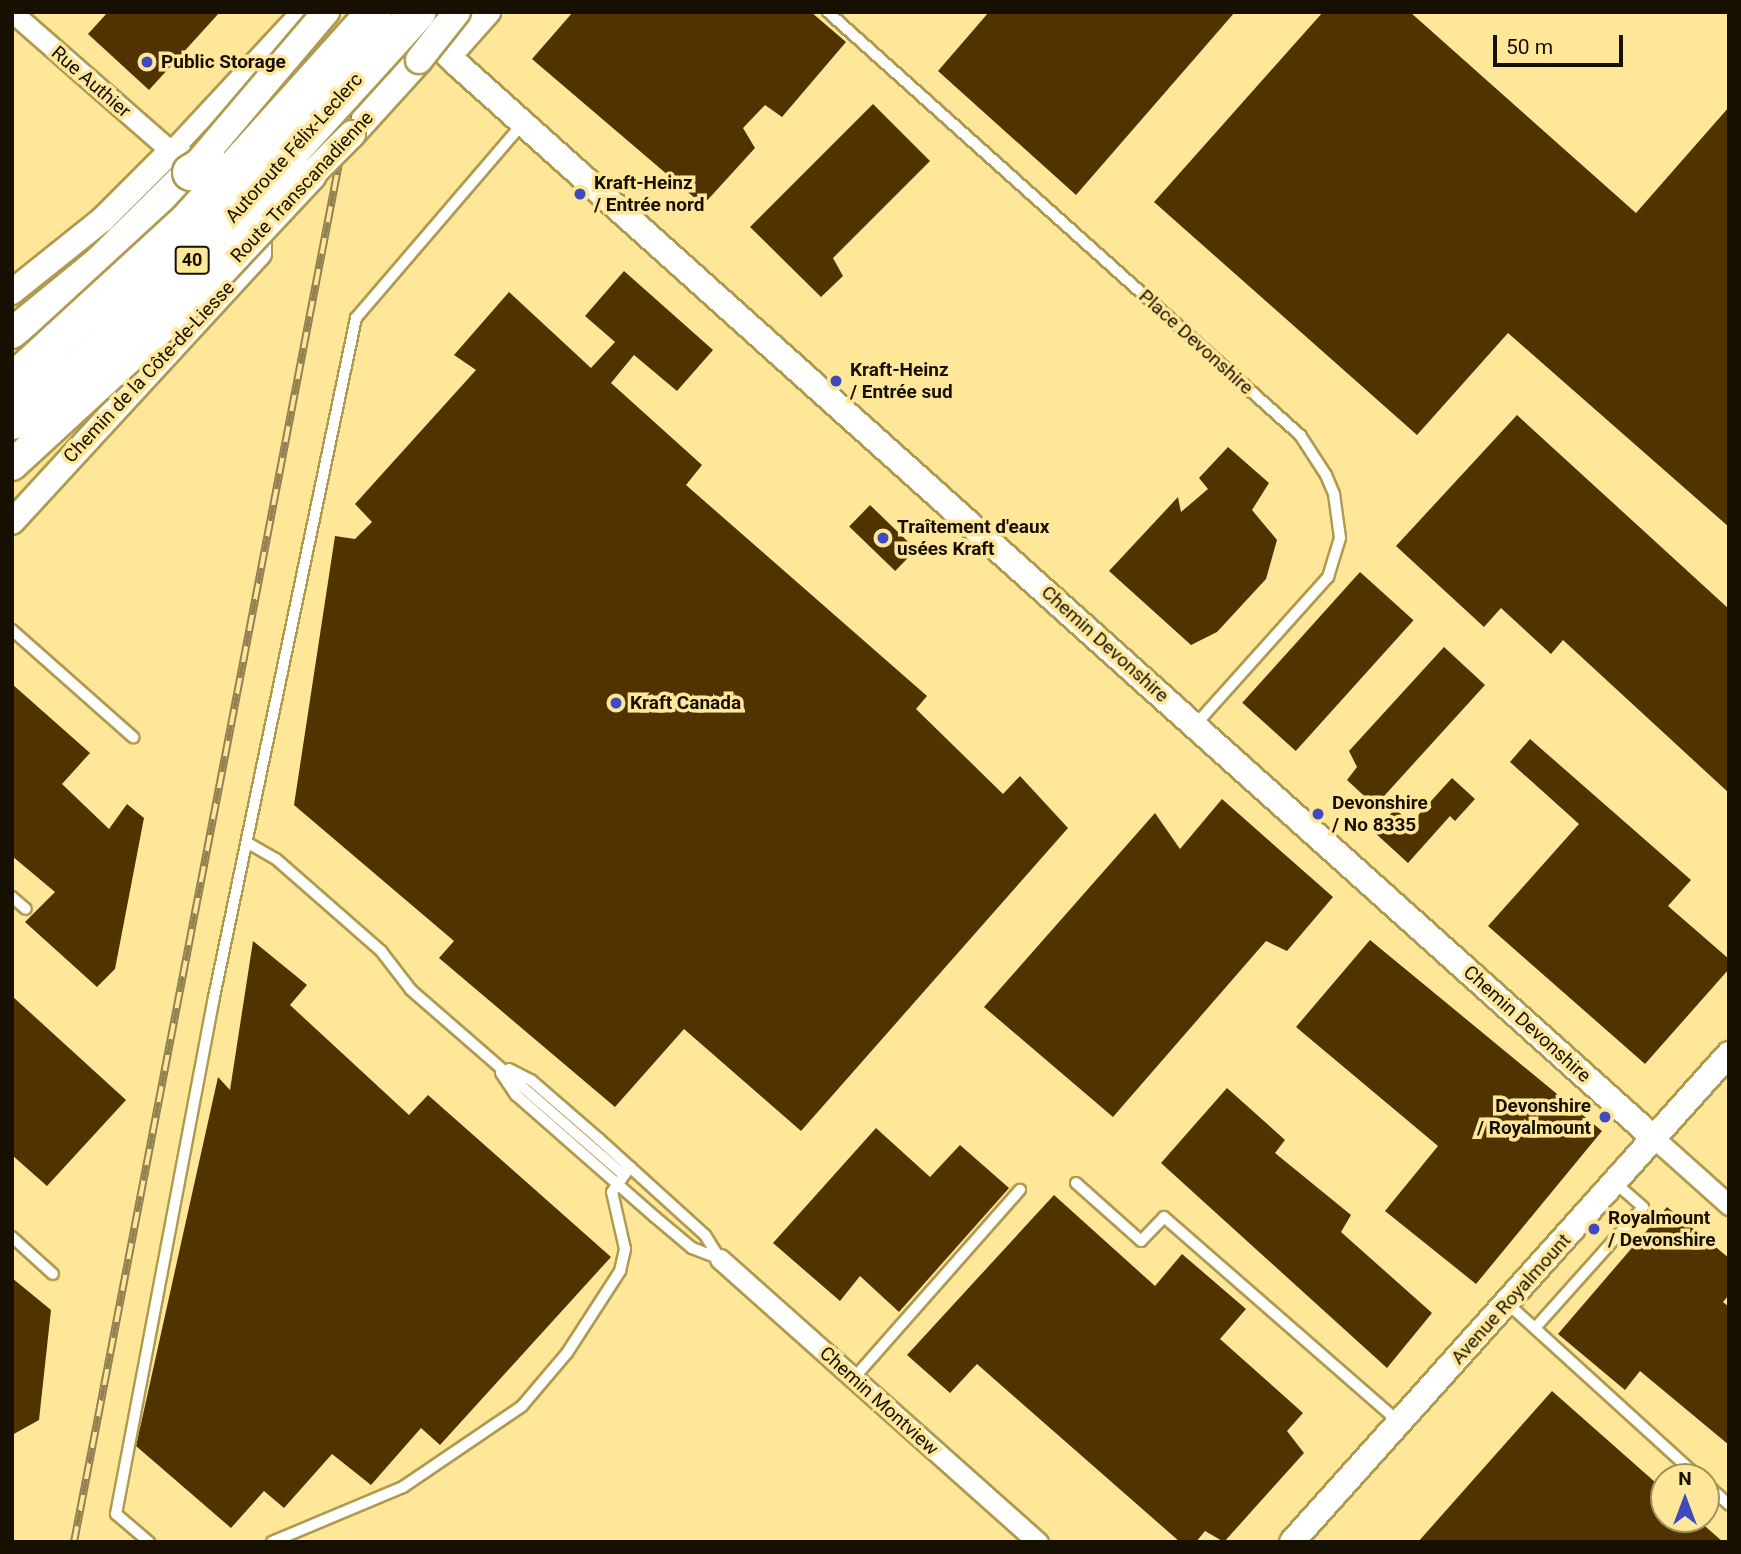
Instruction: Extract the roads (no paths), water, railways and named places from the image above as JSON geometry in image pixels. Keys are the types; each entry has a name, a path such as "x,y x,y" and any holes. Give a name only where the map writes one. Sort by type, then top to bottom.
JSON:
{"highway":[{"name":"Autoroute Félix-Leclerc","path":"12,382 189,218 374,12"},
{"name":"Autoroute Félix-Leclerc","path":"12,421 88,358 188,264 416,12"}],"main road":[{"name":"Route Transcanadienne","path":"12,465 200,293 311,175 457,12"},
{"path":"12,333 99,262 321,13"}],"street":[{"name":"Rue Authier","path":"12,12 189,161"},
{"path":"12,292 102,220 189,161 300,12"},
{"name":"Chemin Devonshire","path":"416,12 423,30 449,56 1729,1205"},
{"path":"449,56 488,12"},
{"name":"Chemin de la Côte-de-Liesse","path":"12,522 259,253 277,219 321,13"},
{"path":"189,161 212,172 240,193 259,225 259,253"},
{"name":"Avenue Royalmount","path":"1292,1542 1729,1055"},
{"name":"Chemin Montview","path":"720,1259 1038,1542"}],"lane":[{"name":"Place Devonshire","path":"828,12 1300,435 1326,475 1334,494 1340,538 1328,577 1195,725"},
{"path":"149,1542 116,1514 214,996 356,318 524,122"},
{"path":"12,630 133,737"},
{"path":"248,843 276,859 381,951 411,990 493,1061 531,1080 692,1248 720,1259"},
{"path":"12,897 26,909"},
{"path":"493,1061 516,1095 705,1235 720,1259"},
{"path":"272,1542 403,1487 522,1406 567,1353 620,1271 625,1249 613,1200 623,1175"},
{"path":"1076,1183 1141,1241 1164,1217 1399,1422"},
{"path":"1535,1328 1643,1207 1615,1183"},
{"path":"854,1378 1020,1190"},
{"path":"12,1237 53,1274"},
{"path":"1507,1303 1683,1463"}],"railway":[{"path":"74,1542 368,12"}],"place":[{"name":"Public Storage","path":"147,62"},
{"name":"Kraft-Heinz / Entrée nord","path":"580,194"},
{"name":"Kraft-Heinz / Entrée sud","path":"836,381"},
{"name":"Traîtement d'eaux usées Kraft","path":"883,538"},
{"name":"Kraft Canada","path":"616,703"},
{"name":"Devonshire / No 8335","path":"1318,814"},
{"name":"Devonshire / Royalmount","path":"1605,1117"},
{"name":"Royalmount / Devonshire","path":"1594,1229"}]}
